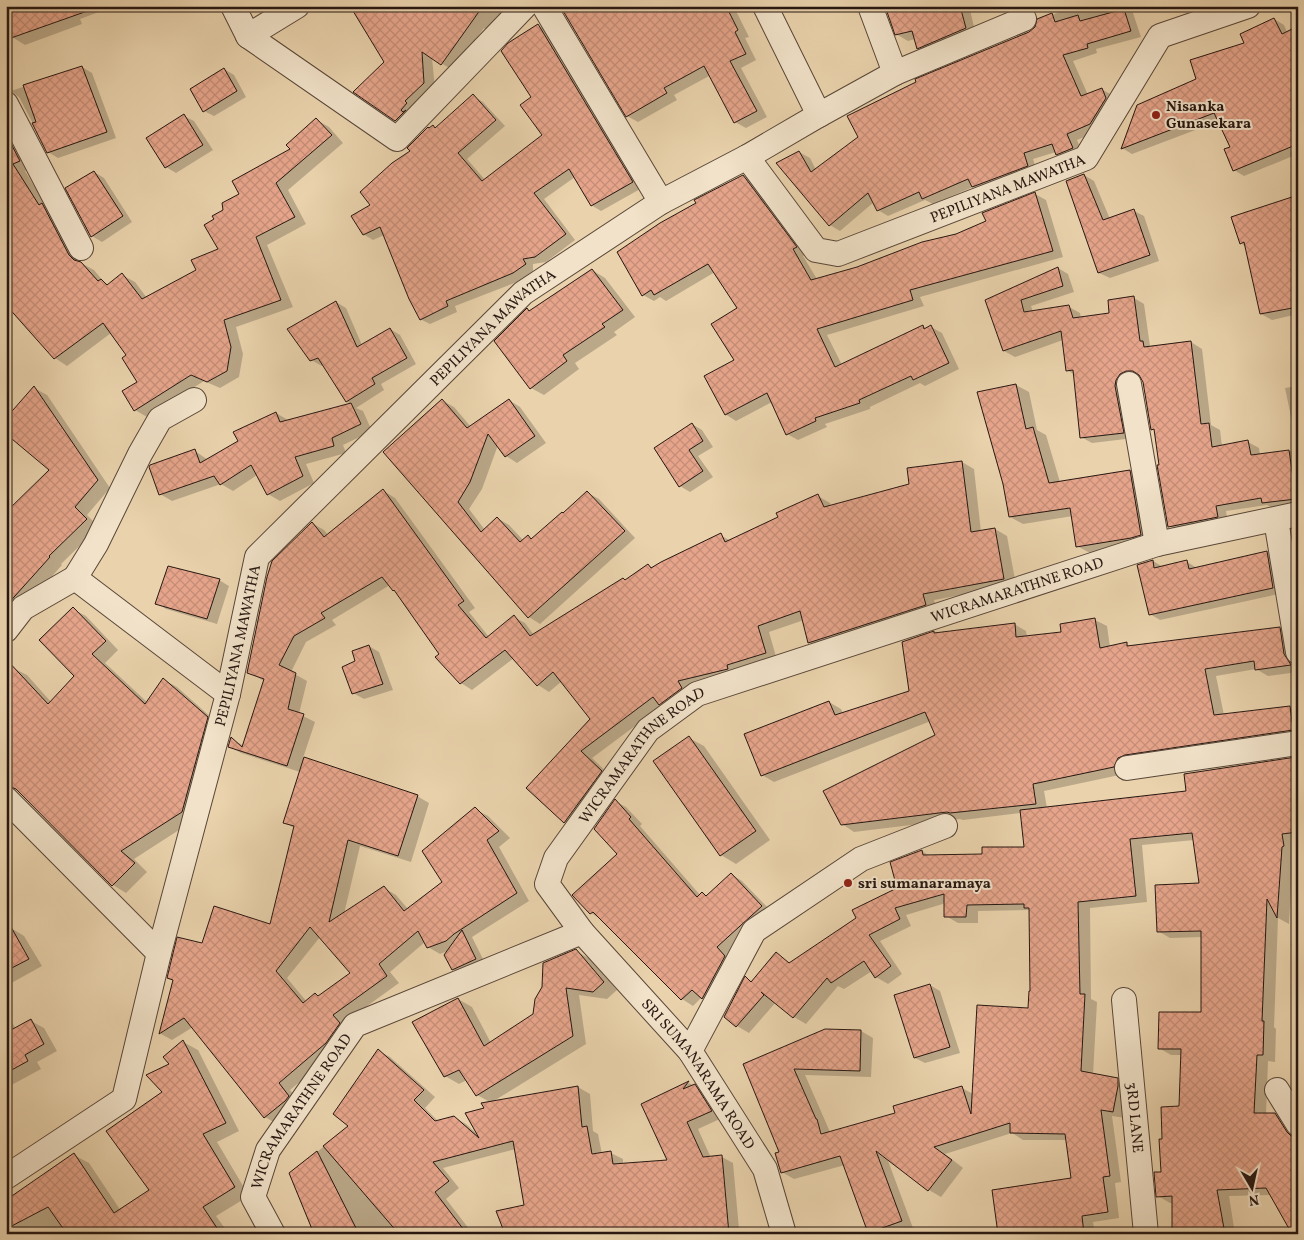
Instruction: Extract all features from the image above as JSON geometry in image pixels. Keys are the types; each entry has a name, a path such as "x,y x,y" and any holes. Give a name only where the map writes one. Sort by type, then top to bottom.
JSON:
{"street":[{"path":"233,6 248,36 397,139 525,6"},
{"path":"248,36 297,6"},
{"path":"544,6 661,202"},
{"path":"765,6 818,115"},
{"path":"870,6 895,73"},
{"name":"PEPILIYANA MAWATHA","path":"747,157 816,250 838,254 1086,158 1160,36 1248,6"},
{"name":"PEPILIYANA MAWATHA","path":"6,1177 124,1099 159,953 228,694 257,556 523,293 661,202 747,157 818,115 895,73 1024,19"},
{"path":"6,104 81,248"},
{"path":"1129,384 1156,544"},
{"path":"6,630 23,608 75,578 96,544 140,454 160,419 194,400"},
{"path":"1287,517 1298,652"},
{"name":"WICRAMARATHNE ROAD","path":"273,1234 253,1197 268,1150 355,1025 582,932 547,884 556,858 648,730 697,694 1156,544 1287,517"},
{"path":"75,578 228,694"},
{"path":"1127,768 1298,743"},
{"path":"6,799 159,953"},
{"path":"690,1051 754,931 861,859 945,826"},
{"name":"SRI SUMANARAMA ROAD","path":"582,932 690,1051 765,1169 784,1234"},
{"name":"3RD LANE","path":"1124,1000 1146,1234"},
{"path":"1277,1090 1298,1124"}],"building":[{"path":"6,6 92,6 93,9 11,38 6,25"},
{"path":"350,6 483,6 441,65 422,52 424,83 405,101 407,103 401,110 403,112 406,110 395,121 353,92 384,62"},
{"path":"565,6 726,6 738,30 735,32 746,54 730,61 757,111 734,123 704,66 664,88 667,93 626,117 562,9"},
{"path":"885,6 960,6 966,28 917,49 912,31 895,35"},
{"path":"1124,9 1131,31 1087,44 1088,48 1063,55 1081,96 1102,88 1106,98 1090,124 1067,134 1073,148 1056,155 1052,144 1024,153 1028,166 972,187 968,179 922,199 919,192 877,211 868,193 829,226 776,163 799,151 811,172 858,137 847,116 916,82 915,79 1029,32 1035,27 1037,19 1052,13 1055,22 1078,15 1080,21"},
{"path":"1274,18 1282,34 1298,26 1298,144 1233,171 1224,149 1230,147 1214,113 1121,149 1137,105 1196,79 1190,60 1244,43 1240,34"},
{"path":"538,24 633,182 591,206 569,169 534,193 566,234 535,257 523,259 526,264 513,273 446,301 448,306 420,320 409,299 380,227 363,235 351,216 370,205 360,192 392,163 410,151 407,148 428,127 433,125 435,128 473,94 496,120 458,153 482,181 542,135 520,105 531,97 501,51 508,43"},
{"path":"82,66 107,132 47,153 32,123 36,122 23,85"},
{"path":"224,68 237,91 203,112 190,89"},
{"path":"184,114 203,145 165,168 146,138"},
{"path":"316,118 332,135 276,183 295,217 256,237 281,300 224,320 231,347 227,371 207,382 191,375 134,411 122,391 137,382 122,358 126,355 103,323 54,359 6,305 6,134 20,161 13,164 39,205 42,203 69,255 74,260 81,262 98,281 101,279 107,285 122,273 142,299 196,270 191,260 218,249 204,225 214,219 212,216 223,210 222,203 239,194 232,181 290,149 286,145"},
{"path":"94,171 123,216 91,237 65,188"},
{"path":"1084,174 1103,220 1134,209 1150,255 1098,273 1066,181"},
{"path":"743,175 797,247 793,249 811,280 857,267 922,242 956,234 986,221 982,213 1035,192 1053,251 910,290 913,300 817,329 835,367 923,325 924,329 931,325 949,363 913,380 911,376 859,400 860,403 815,418 816,421 786,435 767,393 725,415 704,376 734,360 711,324 737,308 708,264 654,295 651,290 642,296 617,252 660,223 696,203 694,200"},
{"path":"1298,195 1298,307 1260,314 1244,242 1240,244 1231,217"},
{"path":"1058,267 1063,286 1021,300 1024,312 1069,305 1073,318 1109,313 1108,300 1134,296 1140,341 1143,341 1144,347 1191,341 1201,424 1209,423 1212,447 1248,440 1251,455 1289,450 1296,499 1262,503 1261,498 1216,506 1218,517 1168,527 1157,465 1159,465 1154,429 1151,430 1143,382 1139,375 1133,371 1126,371 1120,374 1116,380 1115,386 1124,433 1080,438 1073,370 1066,371 1061,331 1003,351 985,300"},
{"path":"592,269 623,310 602,324 605,327 563,355 567,361 530,389 494,341 527,308 529,311"},
{"path":"336,301 357,347 390,328 407,358 372,378 375,384 346,402 318,358 310,361 287,329"},
{"path":"1016,384 1026,429 1033,427 1049,483 1130,470 1141,535 1076,547 1070,508 1009,517 1003,484 977,392"},
{"path":"34,386 98,480 75,507 87,519 49,556 6,606 6,512 49,470 6,434 6,418"},
{"path":"442,399 467,428 509,399 535,436 505,457 488,434 470,482 458,502 481,532 497,517 520,542 528,535 531,539 587,491 625,531 528,618 383,452"},
{"path":"351,403 361,424 332,438 334,446 295,457 303,476 267,495 251,465 220,485 214,476 159,495 149,467 150,465 195,449 200,463 238,441 233,432 276,412 280,422"},
{"path":"692,423 703,441 689,450 703,471 679,487 654,448"},
{"path":"962,461 971,532 995,528 1004,579 923,594 926,605 808,643 800,611 758,626 766,653 727,665 728,669 678,681 682,688 659,705 653,697 581,751 602,771 564,823 526,788 590,719 553,672 537,686 505,650 460,684 435,657 439,654 394,590 382,577 321,613 325,618 294,636 279,665 296,673 288,709 304,714 287,766 228,747 231,737 242,747 264,679 247,673 272,561 312,522 324,537 383,489 464,601 458,605 486,638 514,615 530,636 623,578 625,580 648,564 651,568 721,533 725,542 778,517 776,513 818,494 824,507 909,484 907,468"},
{"path":"1267,551 1273,588 1149,615 1137,565 1153,560 1154,568 1187,560 1189,569"},
{"path":"168,566 220,579 207,619 155,604"},
{"path":"73,607 106,641 92,654 145,704 163,678 208,717 182,812 121,851 135,863 112,886 16,789 6,785 6,659 48,704 74,676 39,640"},
{"path":"1095,618 1100,648 1127,642 1127,646 1280,627 1284,654 1291,665 1255,670 1254,661 1205,669 1214,715 1290,706 1293,730 1125,755 1118,758 1114,767 1033,784 1036,804 947,812 841,825 823,791 935,735 925,712 761,776 744,734 829,701 835,715 909,691 902,642 934,631 934,633 1015,623 1016,637 1061,632 1060,624"},
{"path":"369,645 383,684 352,694 342,667 355,661 352,651"},
{"path":"689,736 756,831 720,856 653,761"},
{"path":"304,757 418,795 398,856 348,840 329,922 384,886 404,911 442,882 422,851 475,807 499,831 487,840 517,893 446,941 427,948 418,931 379,964 387,976 333,1015 340,1023 326,1043 279,1083 289,1096 264,1118 184,1018 159,1034 173,980 167,978 177,937 202,943 214,906 270,924 294,826 283,823","holes":["310,927 350,973 318,996 315,993 303,1003 276,971"]},
{"path":"1296,757 1298,771 1298,832 1282,834 1284,846 1282,847 1277,918 1267,899 1262,1021 1264,1021 1263,1055 1257,1055 1254,1113 1275,1113 1287,1132 1291,1136 1298,1138 1298,1234 1292,1234 1266,1188 1217,1190 1225,1234 1172,1234 1172,1196 1156,1197 1154,1172 1161,1172 1159,1139 1162,1139 1161,1107 1179,1106 1181,1049 1158,1049 1159,1012 1201,1012 1201,931 1157,932 1155,885 1199,883 1192,833 1130,839 1136,896 1078,902 1080,994 1085,994 1081,1071 1118,1078 1113,1112 1101,1110 1110,1176 1103,1177 1108,1212 1082,1216 1084,1234 998,1234 992,1190 1071,1178 1065,1134 1010,1133 1010,1123 934,1147 952,1160 928,1191 876,1151 902,1221 868,1233 840,1156 781,1173 775,1153 779,1152 743,1064 825,1029 861,1030 860,1071 794,1069 817,1119 821,1134 895,1113 893,1106 962,1086 971,1114 977,1005 1028,1008 1030,991 1029,908 1024,908 1024,904 967,905 966,917 944,917 944,894 895,908 900,919 869,935 891,966 875,978 864,961 831,983 827,978 793,1018 761,992 764,995 736,1027 724,1017 745,976 751,982 776,952 789,963 856,918 852,910 897,888 890,862 922,850 923,855 982,854 982,847 1024,847 1020,810 1186,791 1184,774"},
{"path":"615,799 631,817 629,819 697,897 702,892 706,896 731,873 762,906 717,947 725,956 702,999 692,990 681,1000 593,912 590,914 572,895 617,854 594,829"},
{"path":"6,918 29,959 6,971"},
{"path":"462,930 476,959 452,970 444,955"},
{"path":"576,949 604,982 593,992 566,988 573,1036 476,1096 459,1070 444,1077 412,1022 458,998 484,1046 533,1014 535,999 542,987 543,963"},
{"path":"930,984 950,1047 914,1058 894,995"},
{"path":"31,1019 44,1044 25,1055 28,1061 6,1073 6,1021 11,1030"},
{"path":"183,1040 226,1123 203,1134 235,1187 203,1207 221,1234 67,1234 48,1207 6,1229 6,1200 74,1153 114,1213 149,1190 106,1131 162,1092 146,1075 169,1064 163,1057"},
{"path":"378,1049 424,1090 414,1100 435,1121 454,1116 479,1138 465,1113 484,1108 481,1103 578,1086 582,1127 587,1126 592,1154 611,1151 613,1164 667,1160 641,1104 689,1081 683,1089 695,1084 712,1111 687,1122 703,1157 722,1155 729,1234 619,1234 619,1230 595,1234 505,1234 496,1211 524,1205 513,1141 433,1162 449,1181 435,1192 467,1234 399,1234 323,1146 348,1126 333,1114"},
{"path":"317,1151 359,1234 314,1234 289,1173"}],"place":[{"name":"Nisanka Gunasekara","path":"1156,115"},
{"name":"sri sumanaramaya","path":"848,883"}]}
